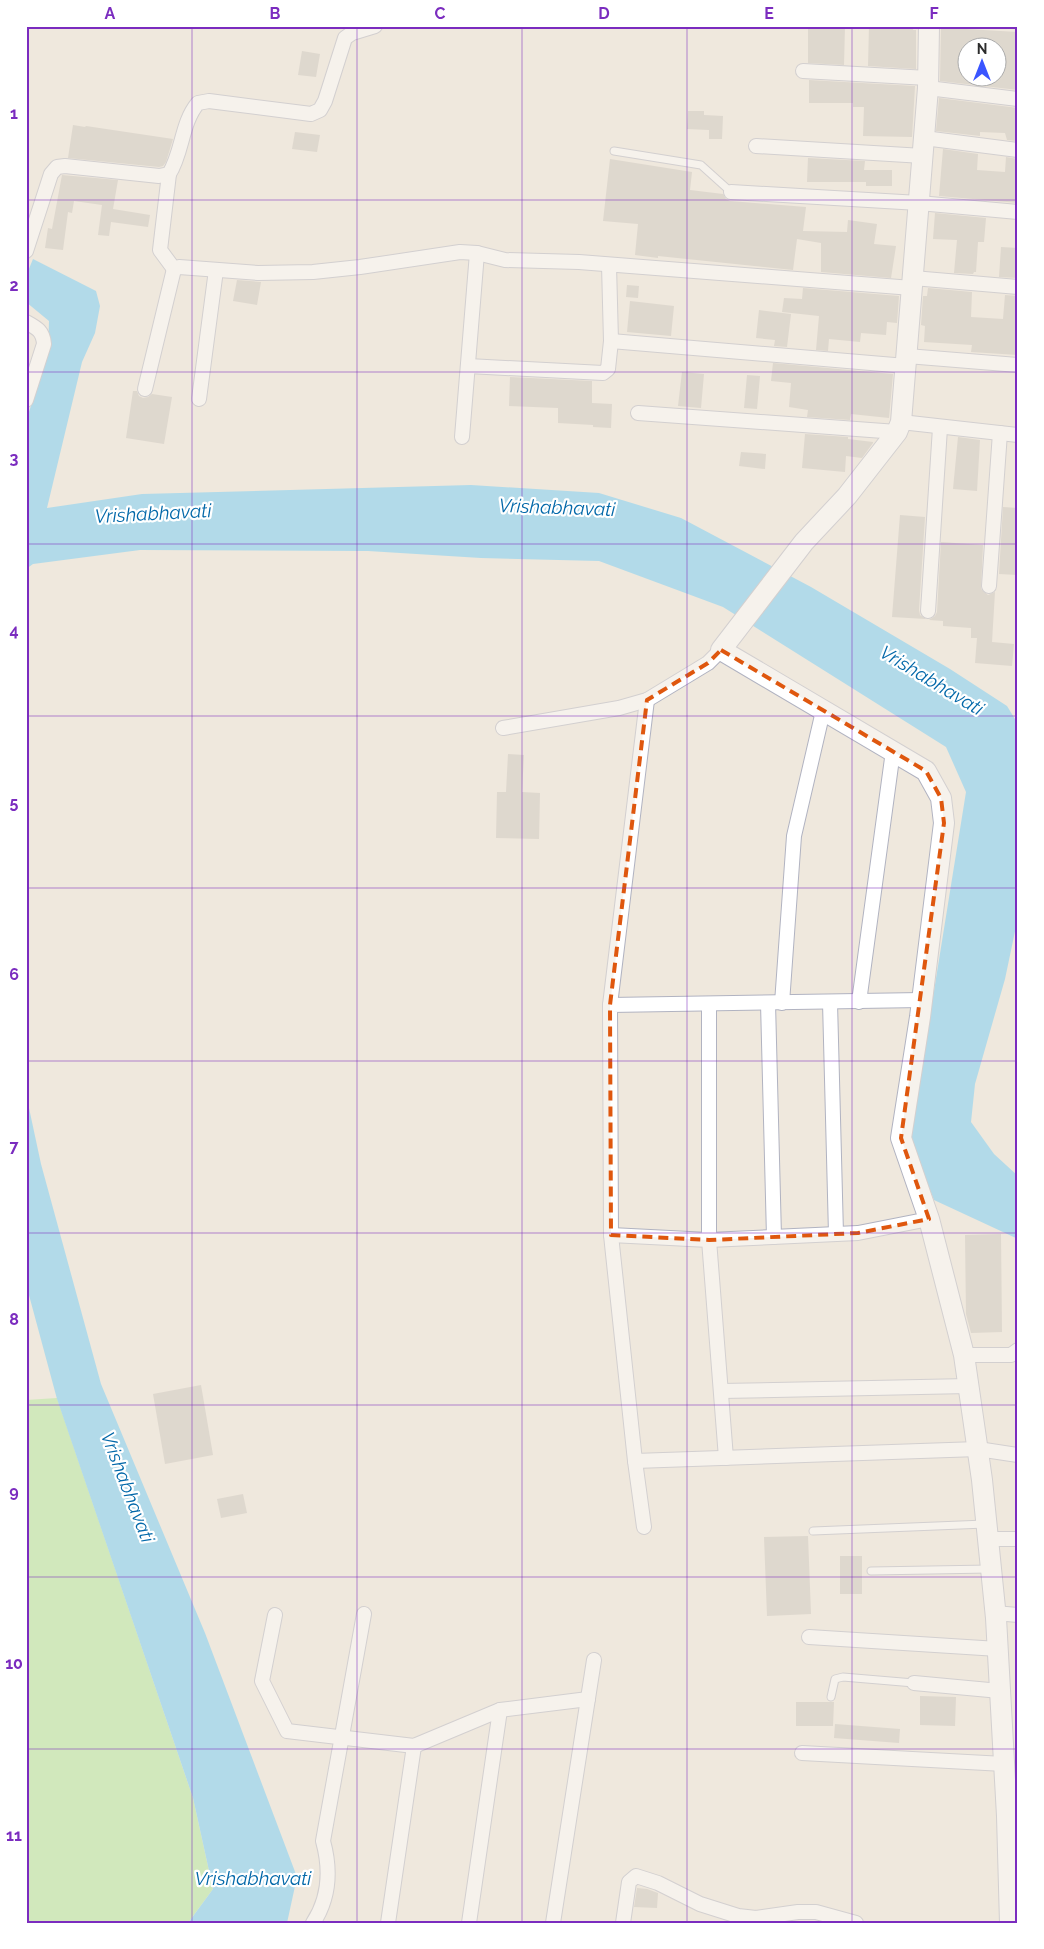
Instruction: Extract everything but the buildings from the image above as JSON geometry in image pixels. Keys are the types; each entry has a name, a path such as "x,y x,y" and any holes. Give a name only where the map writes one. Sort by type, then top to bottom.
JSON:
{"street":[{"path":"174,268 160,250 169,174 175,164 191,111 198,103 209,101 311,114 320,110 325,101 345,38 352,33 375,26"},
{"path":"503,728 619,708 646,700 708,663 724,647 804,542 847,496 899,427 924,147 929,26"},
{"path":"803,71 928,83 1018,99"},
{"path":"756,146 924,147 1018,150"},
{"path":"26,251 51,174 57,168 65,166 159,176 169,174"},
{"path":"732,192 919,203 1018,212"},
{"path":"174,268 258,273 313,272 460,252 477,253 505,260 579,262 912,283 1018,287"},
{"path":"462,437 477,253"},
{"path":"468,366 603,373 608,369 610,363 609,265"},
{"path":"145,389 174,268"},
{"path":"199,399 216,270"},
{"path":"26,322 38,329 43,335 44,344 26,400"},
{"path":"611,341 906,361 1018,365"},
{"path":"638,413 940,428 1018,435"},
{"path":"928,611 940,428"},
{"path":"989,586 1000,433"},
{"path":"724,647 823,710 926,771 941,798 944,823 922,1000 901,1138 930,1219 964,1355 978,1449 998,1649 1010,1923"},
{"path":"644,1527 635,1462 611,1235 610,1005 646,700"},
{"path":"782,1003 794,836 823,710"},
{"path":"859,1002 893,752"},
{"path":"610,1005 768,1004 922,1000"},
{"path":"830,1002 836,1234"},
{"path":"709,1004 709,1240 726,1458"},
{"path":"768,1004 774,1237"},
{"path":"611,1235 709,1240 858,1233 930,1219"},
{"path":"964,1355 1011,1355 1018,1350"},
{"path":"721,1391 969,1386"},
{"path":"635,1462 978,1449 1018,1455"},
{"path":"987,1531 1018,1539"},
{"path":"995,1613 1018,1614"},
{"path":"313,1923 323,1905 328,1881 323,1841 364,1614"},
{"path":"276,1615 262,1682 286,1731 414,1746 500,1710 588,1699"},
{"path":"809,1637 998,1649"},
{"path":"553,1923 594,1660"},
{"path":"914,1683 1000,1691"},
{"path":"469,1923 500,1710"},
{"path":"388,1923 414,1746"},
{"path":"802,1753 1004,1764"},
{"path":"623,1923 629,1882 636,1876 658,1882 700,1904 738,1916 756,1918 798,1912 816,1912 856,1923"}],"lane":[{"path":"614,151 701,165 732,192"},
{"path":"813,1531 987,1531"},
{"path":"871,1571 991,1569"},
{"path":"831,1697 835,1679 843,1677 914,1683"}],"highlighted area":[{"path":"721,650 926,771 941,798 944,823 901,1138 929,1219 858,1233 709,1240 611,1235 610,1005 647,700 708,663"}],"green space":[{"path":"57,1398 193,1798 213,1889 188,1923 26,1923 26,1400"}],"water":[{"name":"Vrishabhavati","path":"33,259 96,291 100,306 95,333 82,362 47,508 142,494 471,485 599,493 681,518 811,587 950,669 1007,706 1018,724 1018,917 1005,979 975,1084 971,1122 994,1154 1018,1176 1018,1239 934,1200 910,1140 966,792 946,747 723,607 599,561 481,558 368,551 140,550 33,564 26,569 26,421 48,354 49,321 26,302 26,276"},
{"name":"Vrishabhavati","path":"26,1094 41,1164 101,1384 205,1633 297,1877 287,1923 188,1923 213,1889 193,1798 57,1399 26,1284"}]}
